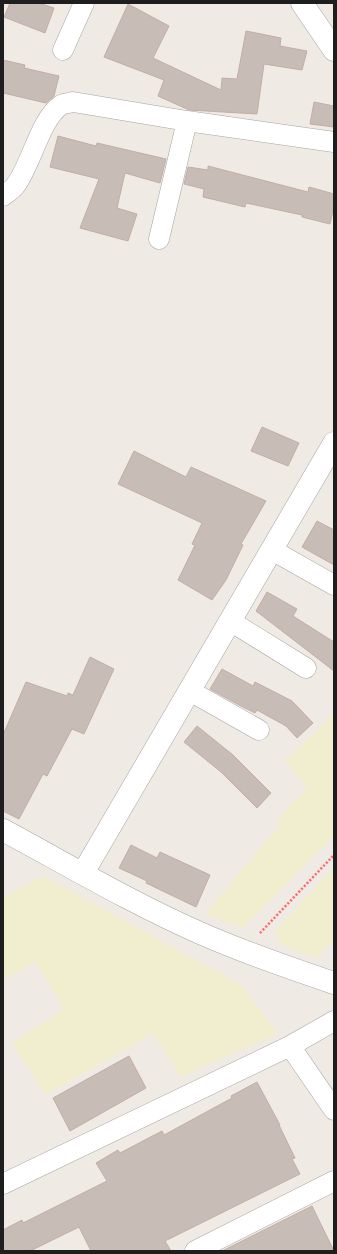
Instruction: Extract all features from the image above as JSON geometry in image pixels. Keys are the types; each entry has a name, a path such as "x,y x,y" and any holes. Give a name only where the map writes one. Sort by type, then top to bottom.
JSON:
{"street":[{"path":"63,50 84,3"},
{"path":"302,3 334,50"},
{"path":"3,196 15,187 29,162 40,134 53,114 61,105 73,102 187,121 334,142"},
{"path":"159,238 187,121"},
{"path":"83,873 272,550 331,455"},
{"path":"272,550 334,585"},
{"path":"230,621 306,668"},
{"path":"190,690 259,730"},
{"path":"3,830 199,933 334,983"},
{"path":"3,1184 290,1046 334,1021"},
{"path":"290,1046 334,1110"},
{"path":"195,1251 334,1181"}],"path":[{"path":"243,950 334,855"}],"shaded area":[{"path":"334,711 334,836 243,928 205,914 280,825 276,821 307,788 284,761 321,727"},
{"path":"334,867 334,940 316,958 281,945 275,931"},
{"path":"43,876 240,984 278,1033 181,1077 153,1034 45,1095 12,1043 64,1009 35,962 3,980 3,898"}],"building":[{"path":"10,3 39,3 54,8 45,33 4,17"},
{"path":"128,4 169,26 153,58 221,90 222,78 237,79 246,31 281,38 280,46 307,51 302,70 264,64 257,114 189,110 158,96 164,80 104,57"},
{"path":"3,60 25,65 24,68 59,76 54,96 46,103 3,93"},
{"path":"314,102 334,106 334,127 310,124"},
{"path":"58,136 96,146 97,143 166,159 160,183 125,173 117,208 137,214 128,241 80,228 99,179 50,167"},
{"path":"208,166 308,192 309,187 334,194 334,206 330,224 302,217 302,215 246,203 245,207 203,197 204,189 184,184 188,167 208,170"},
{"path":"262,427 299,443 288,466 251,451"},
{"path":"134,451 186,477 191,467 266,501 241,544 243,545 226,580 212,600 178,580 195,545 192,544 202,523 118,484"},
{"path":"317,521 334,530 334,565 302,547"},
{"path":"267,592 297,609 293,616 334,642 334,671 256,611"},
{"path":"90,657 114,669 84,734 72,729 47,776 43,774 19,819 3,811 3,735 26,682 67,696 68,693 73,695"},
{"path":"222,669 253,686 255,682 292,701 313,723 297,738 286,726 257,710 255,713 210,689"},
{"path":"197,726 233,755 271,793 257,808 221,772 184,742"},
{"path":"131,845 157,858 160,852 210,875 196,907 119,868"},
{"path":"129,1056 146,1088 70,1131 53,1098"},
{"path":"257,1082 280,1125 295,1158 292,1159 300,1174 165,1241 171,1251 91,1251 79,1227 30,1251 3,1251 3,1230 22,1220 23,1223 107,1181 96,1163 118,1150 120,1153 162,1131 164,1135 232,1098 231,1096"},
{"path":"312,1206 334,1251 222,1251"}]}
